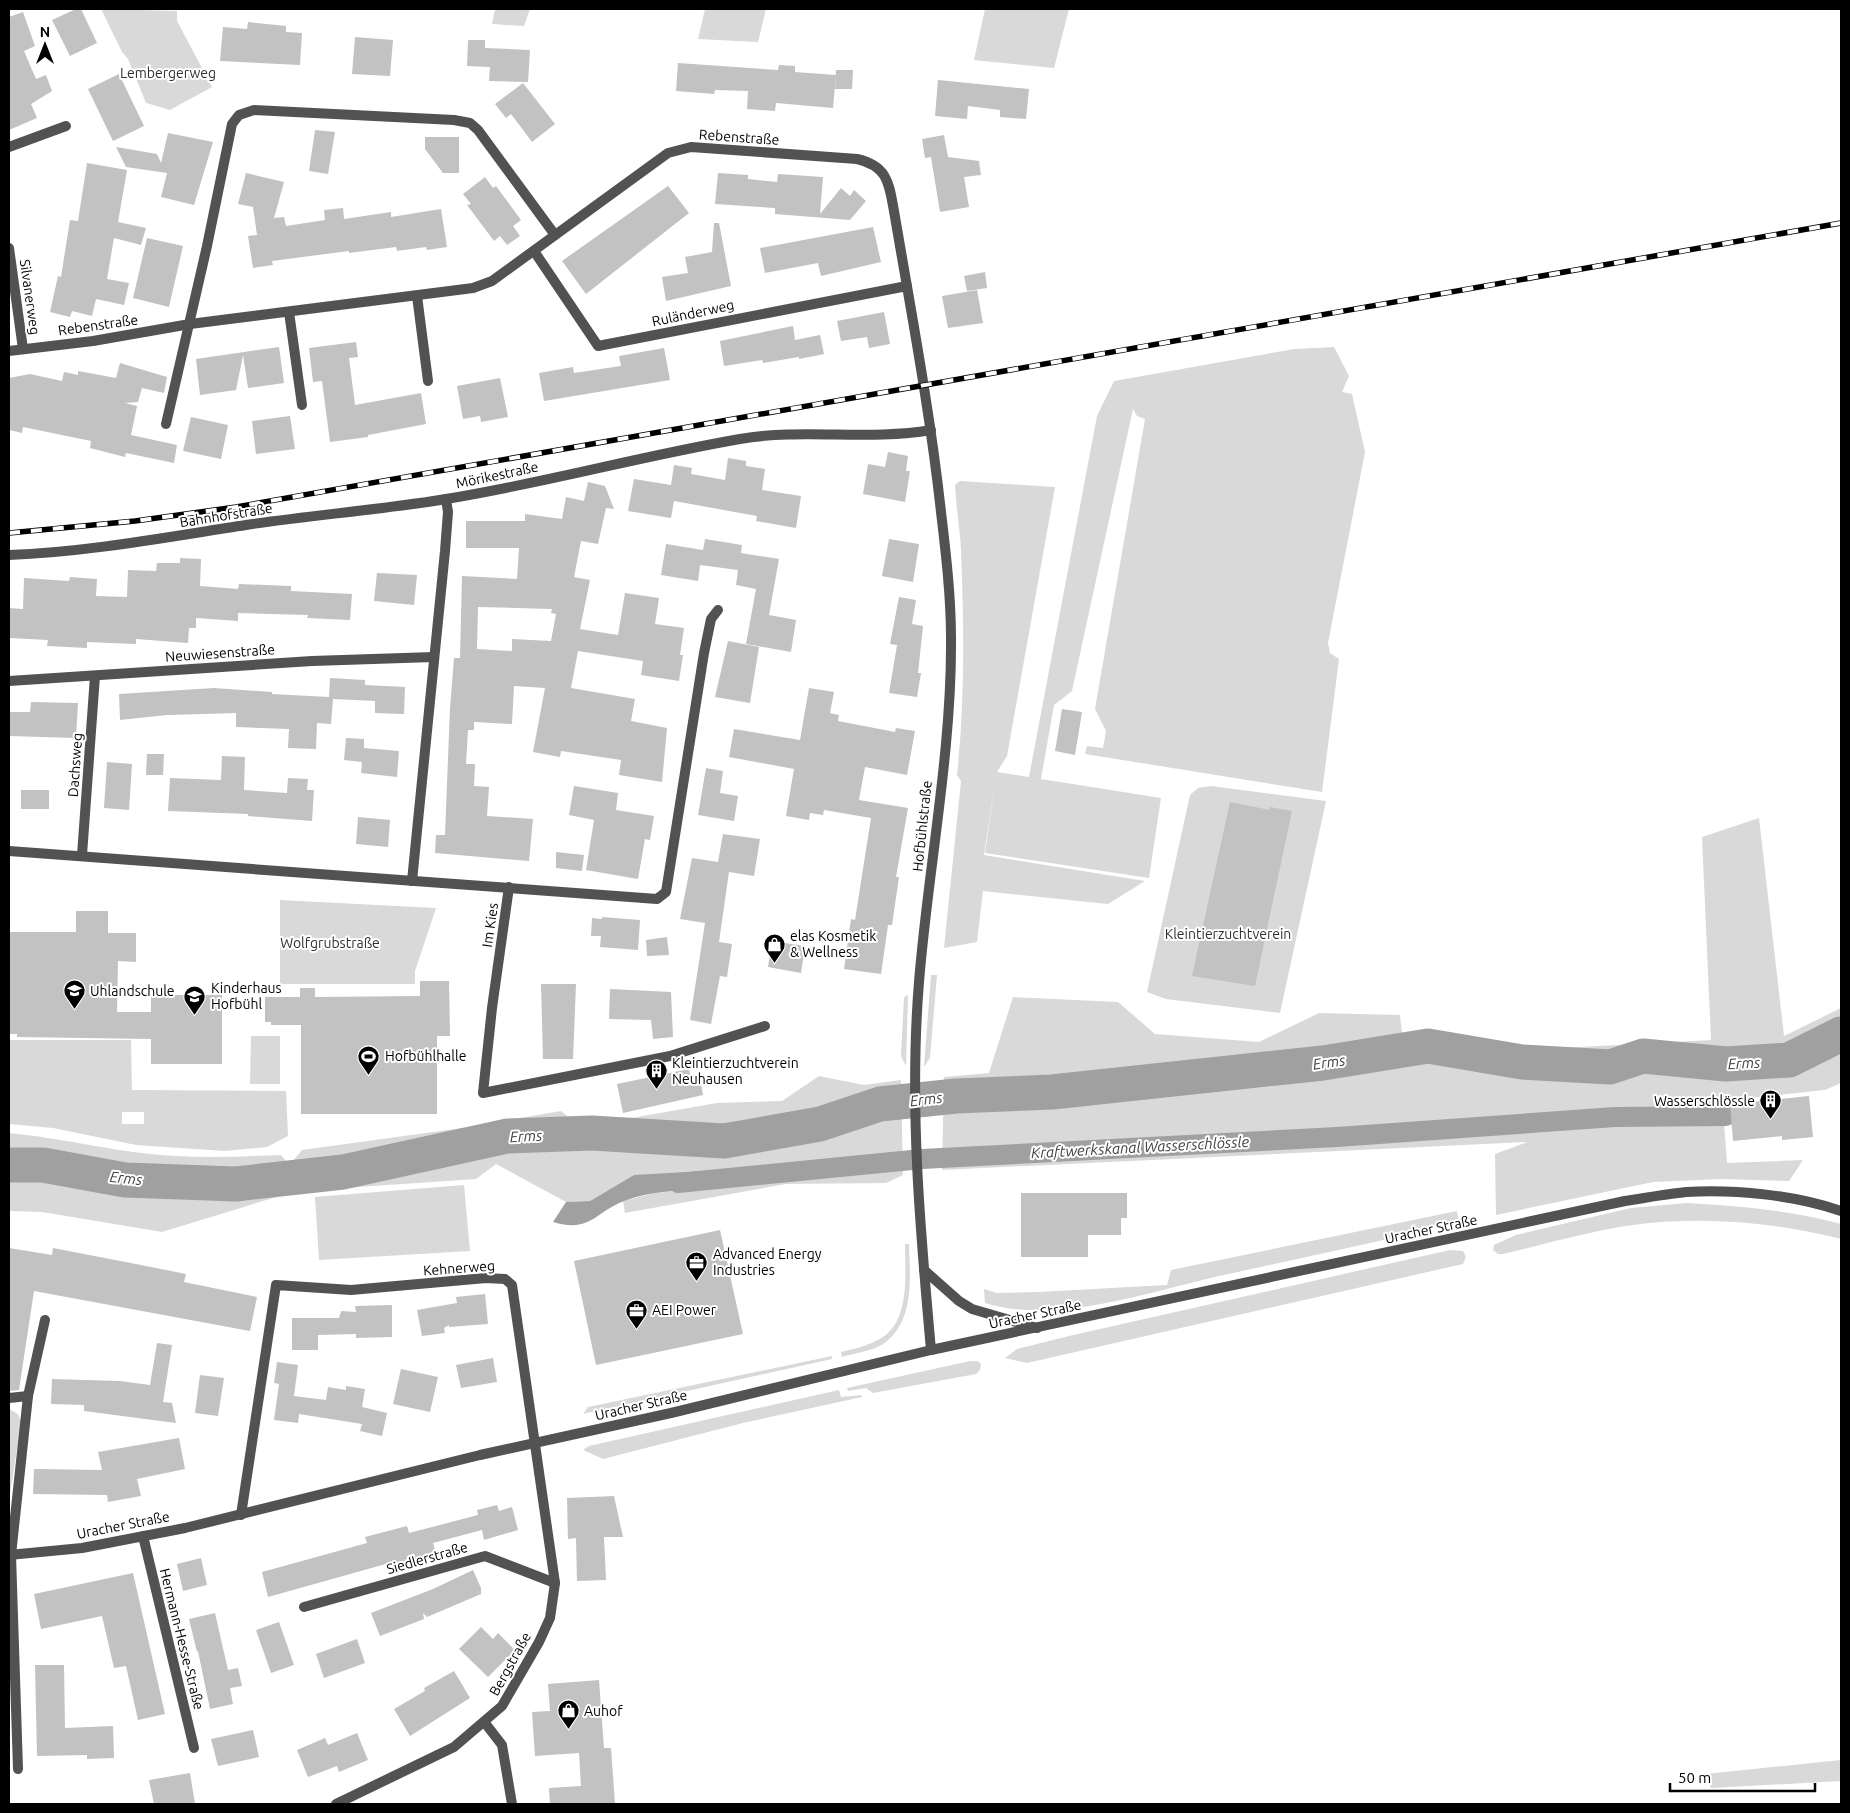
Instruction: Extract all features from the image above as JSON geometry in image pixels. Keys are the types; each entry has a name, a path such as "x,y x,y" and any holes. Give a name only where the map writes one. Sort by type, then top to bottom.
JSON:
{"street":[{"path":"166,424 190,324 232,124 239,115 254,110 454,120 470,124 478,130 555,235"},
{"path":"9,147 66,126"},
{"name":"Rebenstraße","path":"9,351 93,341 190,324 473,288 492,281 668,153 691,147 858,159 877,167 888,182 924,385"},
{"name":"Silvanerweg","path":"9,248 23,349"},
{"name":"Ruländerweg","path":"534,251 598,346 907,286"},
{"path":"417,296 428,381"},
{"path":"288,312 302,405"},
{"name":"Hofbühlstraße","path":"924,385 946,553 951,661 947,721 919,986 916,1079 918,1175 931,1350"},
{"name":"Mörikestraße","path":"412,880 448,512 446,499 760,436 825,433 900,434 931,430"},
{"name":"Bahnhofstraße","path":"9,555 140,542 287,519 446,499"},
{"name":"Im Kies","path":"718,610 710,619 666,892 657,899 509,887 486,1053 483,1093 670,1056 765,1026"},
{"name":"Neuwiesenstraße","path":"9,681 312,661 434,657"},
{"name":"Dachsweg","path":"82,855 95,676"},
{"path":"9,850 509,887"},
{"name":"Uracher Straße","path":"10,1555 82,1548 241,1515 931,1350 1606,1205 1685,1192 1733,1192 1805,1201 1841,1211"},
{"path":"924,1270 959,1301 972,1309 1037,1328"},
{"name":"Kehnerweg","path":"241,1515 276,1285 350,1290 486,1278 505,1279 512,1285 514,1292 534,1444"},
{"path":"18,1769 10,1555 28,1396 45,1320"},
{"path":"9,1398 28,1396"},
{"name":"Bergstraße","path":"336,1804 454,1747 485,1723 502,1706 539,1642 550,1618 555,1583 534,1444"},
{"name":"Hermann-Hesse-Straße","path":"143,1536 194,1748"},
{"name":"Siedlerstraße","path":"304,1607 485,1556 555,1583"},
{"path":"485,1723 502,1745 512,1804"}],"green space":[{"name":"Lembergerweg","path":"101,9 177,11 177,21 212,87 170,110 146,103 128,59 122,52"},
{"path":"495,9 530,9 524,26 492,24"},
{"path":"705,9 766,9 758,42 698,39"},
{"path":"985,9 1069,9 1054,68 974,60"},
{"path":"1334,347 1349,376 1342,392 1352,394 1365,452 1328,643 1330,653 1339,659 1322,792 1085,754 1087,746 1103,748 1106,731 1095,709 1145,419 1137,416 1133,409 1072,691 1054,705 1041,779 1161,798 1149,878 985,853 996,776 984,855 1145,881 1108,904 983,891 977,942 944,948 961,781 957,775 963,691 963,606 955,485 960,481 1055,487 1007,756 997,772 1029,777 1097,416 1114,381 1294,349"},
{"name":"Kleintierzuchtverein","path":"1211,786 1326,801 1280,1013 1166,999 1147,992 1190,795 1198,788"},
{"path":"1759,818 1784,1036 1841,1008 1841,1083 1825,1090 1719,1101 1724,1123 1727,1163 1803,1160 1789,1181 1721,1179 1653,1182 1496,1215 1495,1154 1527,1142 942,1170 944,1077 989,1073 1013,997 1118,1002 1155,1034 1259,1042 1319,1013 1400,1015 1403,1042 1505,1051 1711,1040 1702,837"},
{"name":"Wolfgrubstraße","path":"280,900 436,908 415,971 415,984 280,984"},
{"path":"931,975 937,975 930,1058 924,1067"},
{"path":"907,995 906,1066 901,1056 904,998"},
{"path":"251,1036 280,1036 280,1084 250,1084"},
{"path":"9,1040 131,1040 132,1090 286,1091 288,1136 267,1147 225,1151 136,1145 53,1128 9,1124","holes":["122,1112 144,1112 144,1124 122,1124"]},
{"path":"819,1076 864,1085 901,1080 903,1175 886,1183 786,1184 625,1213 623,1201 655,1193 704,1189 634,1175 590,1201 566,1202 496,1164 476,1179 314,1190 293,1194 293,1161 302,1150 462,1128 561,1111 571,1119 597,1124 717,1103 782,1101"},
{"path":"9,1133 169,1156 281,1155 286,1161 286,1194 162,1232 42,1212 9,1211"},
{"path":"464,1185 470,1251 319,1260 315,1197"},
{"path":"1686,1203 1764,1209 1822,1219 1841,1224 1841,1239 1790,1228 1738,1222 1685,1221 1633,1225 1584,1234 1503,1254 1498,1254 1493,1250 1494,1245 1516,1235 1631,1208"},
{"path":"1457,1211 1459,1223 1102,1304 1042,1310 1013,1309 985,1303 984,1289 997,1293 1167,1285 1171,1270"},
{"path":"905,1244 909,1244 910,1285 906,1312 901,1324 883,1344 842,1357 841,1352 865,1346 889,1333 896,1322 904,1297"},
{"path":"1450,1250 1463,1251 1466,1257 1463,1264 1027,1363 1005,1358 1017,1349 1069,1336"},
{"path":"832,1356 832,1359 583,1414 588,1407"},
{"path":"970,1361 978,1361 981,1364 980,1370 976,1374 873,1393 866,1388 848,1391 847,1388"},
{"path":"839,1390 841,1397 861,1395 862,1397 743,1423 603,1459 583,1450 589,1446"},
{"path":"9,1409 18,1414 21,1423 9,1501"},
{"path":"1841,1760 1841,1781 1711,1788 1706,1774"}],"shaded area":[{"path":"706,1171 704,1189 643,1195 624,1201 591,1220 575,1225 553,1222 566,1202 590,1201 634,1175"}],"building":[{"path":"76,9 81,9 97,43 70,56 52,20"},
{"path":"23,12 35,46 24,51 36,79 46,75 52,91 31,104 37,118 9,130 9,17"},
{"path":"248,22 286,26 286,32 302,33 300,65 220,61 223,27 247,29"},
{"path":"355,37 393,40 390,76 352,74"},
{"path":"468,40 485,40 485,48 530,50 528,82 489,81 490,67 467,66"},
{"path":"678,63 778,70 779,65 795,66 795,72 836,75 833,108 776,103 775,111 747,109 748,91 715,90 714,94 676,91"},
{"path":"836,70 853,70 852,89 835,89"},
{"path":"119,74 144,126 113,141 88,89"},
{"path":"938,80 1029,89 1026,119 1000,117 1000,110 968,106 967,119 935,116"},
{"path":"523,83 555,124 532,142 511,114 506,118 495,104"},
{"path":"315,130 335,132 328,174 309,171"},
{"path":"168,133 213,142 194,205 161,197 167,173 126,167 116,147 157,154 161,163"},
{"path":"944,135 948,157 979,161 981,175 964,177 969,207 940,212 931,157 925,158 922,139"},
{"path":"425,137 459,137 459,173 443,173 425,149"},
{"path":"87,163 127,170 118,222 146,228 141,245 114,238 107,279 129,283 124,305 96,299 92,316 72,311 70,317 50,312 58,276 61,277 70,220 78,221"},
{"path":"246,173 284,182 274,218 284,217 286,226 325,220 324,210 343,208 344,219 391,212 391,217 441,209 447,247 427,250 426,247 397,251 396,247 349,253 349,251 272,261 273,265 253,268 248,236 257,235 253,207 238,204"},
{"path":"718,173 748,175 748,179 777,182 778,174 823,177 820,214 841,188 850,196 854,190 866,201 850,220 775,214 775,208 715,204"},
{"path":"485,177 493,188 496,186 521,220 513,226 520,236 507,245 500,236 494,241 467,205 471,204 463,194"},
{"path":"668,186 689,213 586,294 562,261"},
{"path":"714,223 719,223 731,286 666,301 662,277 688,273 685,257 712,252"},
{"path":"873,227 881,262 821,276 818,263 765,273 760,248"},
{"path":"147,238 183,246 169,307 133,298"},
{"path":"985,272 987,288 967,291 964,276"},
{"path":"977,290 983,323 948,328 942,296"},
{"path":"884,312 890,344 869,348 867,337 841,341 837,321"},
{"path":"793,326 795,340 820,335 824,354 799,359 799,357 763,363 762,360 724,366 720,341"},
{"path":"356,342 358,357 349,358 355,405 421,393 426,424 368,435 368,437 330,442 322,381 313,382 309,348"},
{"path":"279,347 284,383 248,388 243,355 236,390 200,395 196,359"},
{"path":"664,348 670,380 544,401 539,373 573,367 574,373 621,366 619,356"},
{"path":"120,363 167,377 164,393 142,388 138,402 125,403 137,406 131,435 177,445 174,463 126,453 125,457 90,448 91,441 23,427 22,433 9,430 9,378 30,374 62,381 64,372 78,375 78,371 116,378"},
{"path":"500,378 508,417 481,422 480,416 463,419 457,386"},
{"path":"290,416 295,449 256,454 252,421"},
{"path":"191,417 228,425 221,459 183,451"},
{"path":"888,452 908,456 906,471 910,471 905,502 863,494 868,464 885,467"},
{"path":"728,458 746,461 746,466 765,469 762,490 801,496 796,528 756,521 757,516 674,501 671,518 628,511 634,479 671,485 674,465 692,468 691,474 725,480"},
{"path":"588,482 605,486 614,509 606,508 598,544 581,541 574,577 590,580 580,629 618,635 625,593 659,598 655,624 684,628 680,655 683,655 679,681 641,675 643,661 578,651 571,688 635,699 631,721 667,728 662,782 619,775 621,760 561,751 560,757 533,752 545,688 514,686 512,724 474,722 474,730 468,730 466,764 475,764 474,786 489,787 487,816 533,819 529,861 435,853 436,835 445,835 454,658 460,658 462,576 517,579 519,548 466,548 466,521 525,521 525,514 562,519 566,497 584,501","holes":["478,607 552,609 551,613 556,614 551,641 512,639 512,651 477,649"]},
{"path":"705,539 742,545 741,553 779,559 769,615 796,620 791,652 746,644 756,589 736,585 738,570 700,565 698,581 661,575 666,544 703,550"},
{"path":"889,539 919,544 913,582 882,576"},
{"path":"180,558 201,559 200,586 238,589 239,584 291,586 291,591 352,594 350,620 307,618 308,615 238,613 238,621 196,618 196,628 189,628 188,643 136,639 136,644 87,642 87,648 47,646 48,640 9,638 9,608 23,609 24,578 69,581 70,577 97,579 96,596 127,597 128,570 156,571 157,563 180,563"},
{"path":"377,573 417,575 414,605 374,601"},
{"path":"899,597 916,600 912,624 923,626 918,673 921,673 917,697 889,693 897,645 890,644"},
{"path":"728,641 759,647 750,703 715,697"},
{"path":"330,678 365,680 365,685 405,687 404,714 375,713 375,701 333,699 331,724 317,723 316,749 288,748 289,729 236,727 236,713 167,715 120,720 119,694 214,688 329,697"},
{"path":"809,688 834,692 830,713 839,715 838,721 895,732 896,728 915,731 907,775 865,767 859,800 908,808 896,877 899,877 892,925 888,925 881,974 844,969 851,919 855,920 871,818 824,810 823,815 810,813 809,820 786,816 794,769 729,757 734,729 800,740"},
{"path":"31,702 78,703 76,738 9,736 9,712 30,712"},
{"path":"1062,709 1082,712 1075,755 1055,751"},
{"path":"346,738 364,739 364,748 399,751 397,777 361,773 362,762 344,760"},
{"path":"147,754 164,754 163,775 146,775"},
{"path":"222,756 245,757 244,790 287,793 288,778 308,779 307,790 314,790 312,821 248,816 248,814 168,811 170,778 221,780"},
{"path":"107,762 132,764 129,810 104,808"},
{"path":"706,768 723,771 720,793 738,796 734,821 698,815"},
{"path":"574,786 618,793 616,810 654,816 650,840 645,839 638,879 586,870 594,820 569,815"},
{"path":"21,790 49,790 49,809 21,809"},
{"path":"1230,802 1270,810 1270,807 1292,811 1255,986 1192,976"},
{"path":"358,817 390,820 388,847 356,844"},
{"path":"723,834 760,839 754,876 729,872 719,942 732,944 727,977 720,976 711,1024 690,1020 705,923 680,919 692,858 718,862"},
{"path":"556,852 584,855 582,871 556,868"},
{"path":"76,911 108,911 108,933 136,933 136,962 118,961 117,1012 151,1012 151,995 222,995 222,1064 151,1064 151,1039 17,1037 17,1034 9,1034 9,932 76,932"},
{"path":"602,917 640,920 638,950 600,947 601,936 591,936 592,918 602,919"},
{"path":"667,937 669,955 647,956 646,940"},
{"path":"772,941 805,946 801,973 768,967"},
{"name":"Hofbühlhalle","path":"420,981 449,981 450,1036 437,1036 437,1114 301,1114 301,1025 271,1025 271,1022 265,1022 265,997 300,997 300,988 315,988 315,997 420,996"},
{"path":"541,984 576,984 573,1059 543,1059"},
{"path":"610,989 671,992 673,1037 653,1039 651,1020 609,1019"},
{"name":"Kleintierzuchtverein Neuhausen","path":"689,1069 691,1079 700,1078 703,1095 623,1113 617,1084"},
{"name":"Wasserschlössle","path":"1809,1096 1813,1137 1782,1140 1782,1136 1733,1141 1730,1104"},
{"path":"1021,1193 1127,1193 1127,1218 1121,1218 1121,1235 1088,1235 1088,1257 1021,1257"},
{"path":"720,1230 743,1334 596,1365 574,1261"},
{"path":"9,1248 52,1255 53,1248 141,1265 186,1274 184,1282 257,1297 250,1331 34,1291 19,1390 9,1391"},
{"path":"485,1294 488,1324 449,1327 449,1325 444,1328 445,1333 422,1336 417,1310 457,1303 456,1297"},
{"path":"392,1305 392,1337 356,1338 356,1334 318,1335 318,1350 292,1350 292,1318 339,1318 341,1311 356,1312 355,1306"},
{"path":"157,1343 172,1345 163,1402 172,1403 176,1423 84,1411 84,1405 51,1404 52,1379 120,1381 150,1385"},
{"path":"493,1358 497,1382 461,1388 456,1365"},
{"path":"277,1362 298,1365 294,1396 326,1400 328,1387 346,1390 346,1386 365,1389 362,1407 387,1413 382,1436 360,1431 362,1424 299,1414 298,1423 274,1420 279,1384 274,1383"},
{"path":"401,1369 438,1377 430,1412 393,1404"},
{"path":"200,1375 224,1378 218,1416 195,1413"},
{"path":"179,1438 185,1469 137,1479 141,1496 108,1502 107,1495 33,1494 34,1469 102,1470 98,1452"},
{"path":"614,1496 623,1537 604,1537 606,1580 577,1581 576,1538 568,1539 567,1498"},
{"path":"497,1505 499,1511 512,1507 518,1530 484,1540 482,1530 433,1543 436,1553 393,1564 393,1562 268,1597 262,1572 367,1543 365,1537 407,1526 409,1533 478,1515 477,1510"},
{"path":"201,1558 207,1585 183,1591 177,1564"},
{"path":"473,1570 481,1588 481,1594 427,1617 423,1613 424,1619 380,1636 371,1613 433,1589"},
{"path":"133,1573 165,1714 138,1720 126,1666 114,1668 102,1616 41,1629 34,1594"},
{"path":"215,1613 228,1670 238,1668 242,1686 230,1688 233,1704 210,1709 189,1619"},
{"path":"279,1622 294,1665 271,1673 256,1630"},
{"path":"481,1627 493,1639 498,1633 515,1650 488,1677 459,1649"},
{"path":"357,1639 365,1663 324,1678 316,1654"},
{"path":"35,1665 64,1665 65,1728 113,1726 114,1758 87,1759 87,1755 37,1756"},
{"path":"454,1671 470,1698 410,1736 394,1709 425,1691 424,1688"},
{"name":"Auhof","path":"599,1680 604,1748 611,1748 615,1804 550,1804 549,1788 581,1786 579,1753 535,1756 532,1712 550,1711 548,1684"},
{"path":"253,1730 259,1757 218,1766 211,1739"},
{"path":"357,1733 368,1760 339,1772 337,1766 308,1777 297,1750 325,1738 328,1745"},
{"path":"190,1773 195,1804 154,1804 149,1780"}],"waterway":[{"name":"Erms","path":"9,1165 43,1165 125,1180 236,1184 343,1172 507,1136 592,1133 724,1141 820,1124 880,1104 956,1096 1052,1092 1323,1063 1428,1046 1522,1062 1610,1067 1643,1056 1726,1064 1789,1060 1841,1034"},
{"name":"Kraftwerkskanal Wasserschlössle","path":"678,1183 922,1159 1337,1137 1615,1117 1726,1116"}],"railway":[{"path":"9,533 135,521 236,507 1841,223"}],"place":[{"name":"elas Kosmetik & Wellness","path":"774,963"},
{"name":"Uhlandschule","path":"74,1010"},
{"name":"Kinderhaus Hofbühl","path":"195,1015"},
{"name":"Hofbühlhalle","path":"369,1075"},
{"name":"Kleintierzuchtverein Neuhausen","path":"656,1090"},
{"name":"Wasserschlössle","path":"1771,1120"},
{"name":"Advanced Energy Industries","path":"697,1281"},
{"name":"AEI Power","path":"636,1329"},
{"name":"Auhof","path":"568,1730"}]}
